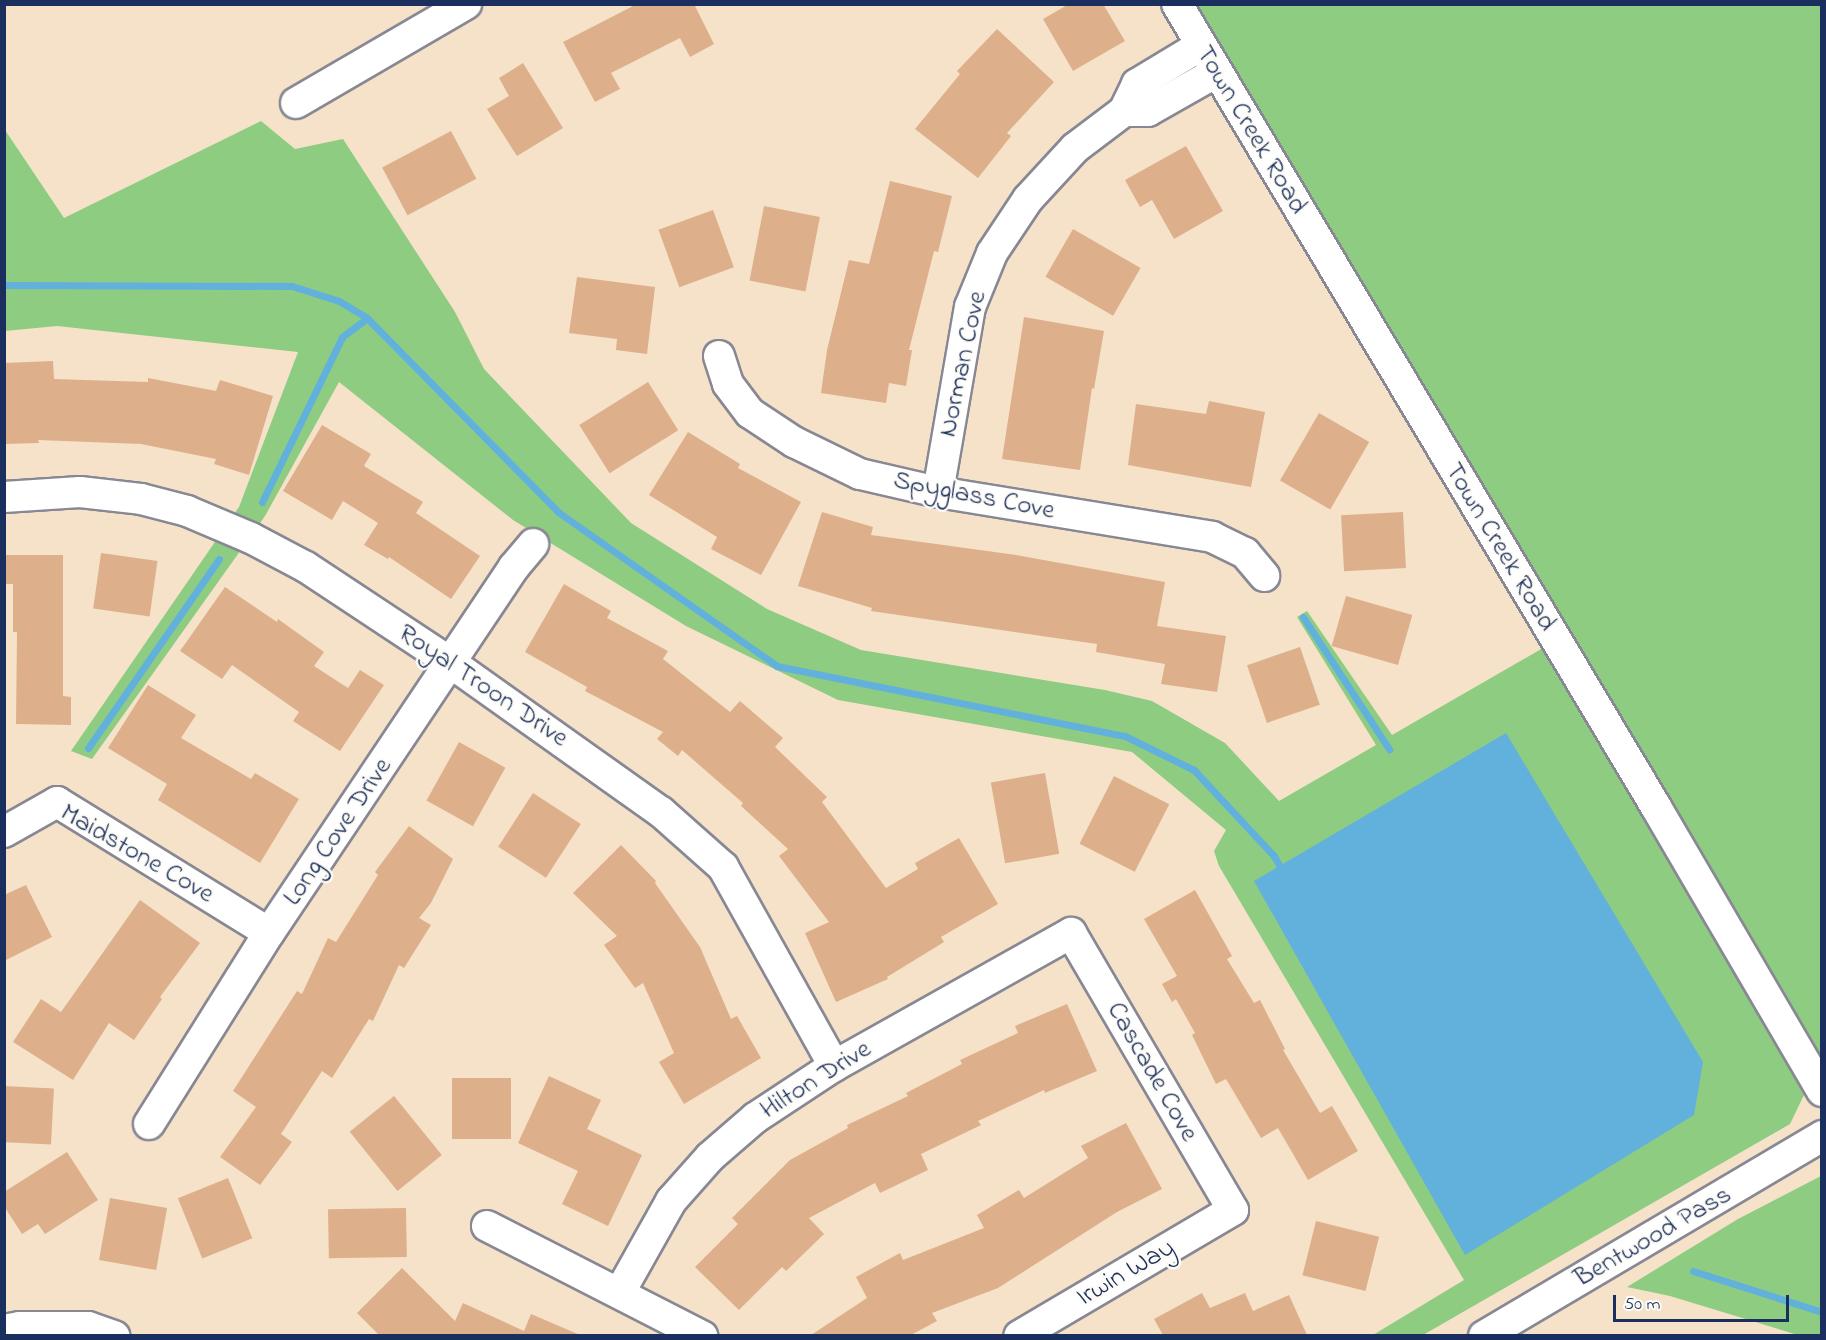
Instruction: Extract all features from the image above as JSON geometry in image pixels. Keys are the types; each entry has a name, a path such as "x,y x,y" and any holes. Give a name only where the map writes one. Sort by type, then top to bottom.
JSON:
{"street":[{"path":"296,103 466,4"},
{"name":"Town Creek Road","path":"1177,4 1215,72 1650,797 1821,1091"},
{"name":"Norman Cove","path":"938,492 970,307 992,253 1028,199 1076,148 1124,111 1137,84 1200,46"},
{"path":"1124,111 1148,111 1215,72"},
{"name":"Spyglass Cove","path":"719,356 728,384 750,413 794,442 861,474 938,492 1212,537 1245,554 1264,576"},
{"name":"Royal Troon Drive","path":"4,497 80,492 141,499 187,510 251,538 306,567 451,663 661,812 723,867 834,1066"},
{"name":"Long Cove Drive","path":"149,1124 269,933 514,567 533,544"},
{"name":"Maidstone Cove","path":"4,832 57,802 269,933"},
{"name":"Hilton Drive","path":"620,1292 671,1202 710,1157 755,1118 834,1066 1071,933"},
{"name":"Cascade Cove","path":"1071,933 1233,1210"},
{"name":"Bentwood Pass","path":"1484,1335 1821,1136"},
{"name":"Irwin Way","path":"1032,1332 1233,1210"},
{"path":"487,1227 702,1335"},
{"path":"4,1330 88,1327 114,1335"}],"green space":[{"path":"1188,5 1821,5 1821,1066"},
{"path":"261,121 295,149 343,139 455,312 484,369 631,523 767,609 861,650 1105,690 1152,701 1225,743 1279,801 1376,745 1297,617 1307,611 1392,735 1550,644 1804,1095 1790,1124 1423,1335 1373,1335 1464,1280 1219,866 1214,851 1226,830 1132,752 838,700 686,626 513,520 339,382 265,516 92,759 71,751 239,507 298,352 57,326 5,331 5,130 64,218"},
{"path":"1821,1176 1821,1335 1798,1335 1670,1296 1627,1287 1738,1219"}],"water":[{"path":"1506,733 1703,1062 1694,1115 1465,1255 1254,881"}],"building":[{"path":"637,4 694,4 714,44 690,57 680,38 611,73 620,89 595,102 563,42"},
{"path":"1069,4 1103,4 1125,41 1073,71 1043,19"},
{"path":"997,29 1054,82 1007,133 1011,136 978,178 915,129 960,74 957,71"},
{"path":"523,63 563,128 517,156 487,109 509,96 499,78"},
{"path":"451,131 476,179 407,215 382,168"},
{"path":"1186,146 1223,211 1174,239 1152,200 1140,207 1125,180"},
{"path":"890,181 952,196 938,252 934,251 909,350 912,350 906,386 889,383 886,403 821,393 827,350 849,260 869,264"},
{"path":"764,206 820,217 805,291 749,281"},
{"path":"713,210 734,267 679,287 658,230"},
{"path":"1073,229 1141,268 1113,316 1046,277"},
{"path":"577,277 655,287 647,354 616,350 617,339 569,333"},
{"path":"1024,317 1104,331 1094,389 1092,388 1080,470 1002,459"},
{"path":"53,361 54,379 148,382 148,378 216,391 220,380 273,396 249,475 214,464 216,459 141,444 38,440 39,443 4,444 4,363"},
{"path":"648,382 678,430 610,473 579,425"},
{"path":"1209,401 1265,412 1251,487 1128,465 1136,404 1206,414"},
{"path":"1319,413 1369,442 1330,510 1280,481"},
{"path":"322,425 371,454 364,466 423,502 416,513 480,556 451,599 389,557 388,559 364,545 378,523 343,501 332,520 283,491"},
{"path":"688,432 740,464 738,468 801,502 761,575 711,549 717,537 649,495"},
{"path":"822,512 873,527 871,535 1016,555 1165,582 1157,626 1226,636 1217,692 1161,684 1165,664 1096,652 1097,644 871,611 872,608 798,586"},
{"path":"1403,512 1406,568 1344,571 1341,515"},
{"path":"101,553 157,561 150,616 93,608"},
{"path":"4,555 63,555 63,696 71,697 71,725 16,724 17,632 13,632 13,584 4,584"},
{"path":"564,584 611,611 607,618 668,651 663,659 730,712 740,701 783,738 775,747 827,797 822,802 886,888 918,869 915,863 959,838 998,904 941,937 944,942 887,977 888,979 836,1002 805,933 829,922 779,856 788,849 741,806 743,803 682,750 678,756 657,739 663,732 585,691 587,687 525,652"},
{"path":"225,587 277,622 278,619 324,652 314,666 348,688 360,670 384,685 340,751 293,721 299,712 232,665 222,679 180,651"},
{"path":"1346,596 1412,615 1398,665 1332,646"},
{"path":"1300,647 1320,705 1267,723 1247,665"},
{"path":"148,685 196,715 181,738 251,779 255,773 299,799 260,863 158,800 167,784 108,748"},
{"path":"459,742 505,768 473,826 427,801"},
{"path":"1045,773 1059,854 1005,863 991,783"},
{"path":"1114,776 1169,804 1135,872 1079,844"},
{"path":"533,793 581,824 546,878 498,847"},
{"path":"409,826 453,859 431,903 419,918 431,925 404,968 399,965 373,1021 369,1019 332,1078 322,1071 281,1134 292,1142 260,1185 220,1157 256,1107 233,1091 297,991 302,994 328,938 336,942 378,875 375,872"},
{"path":"621,845 656,881 655,883 700,947 731,1019 737,1016 761,1058 684,1104 659,1062 674,1053 643,983 635,988 604,945 617,936 573,893"},
{"path":"26,885 52,937 4,961 4,895"},
{"path":"1195,890 1232,956 1227,959 1254,1003 1260,1000 1285,1049 1283,1050 1320,1113 1332,1106 1358,1151 1308,1180 1278,1128 1261,1138 1226,1079 1216,1084 1192,1035 1195,1033 1176,999 1172,1002 1162,984 1177,976 1144,919"},
{"path":"140,900 200,943 160,997 162,999 134,1040 109,1023 73,1080 13,1042 41,999 61,1012"},
{"path":"1067,1004 1097,1071 1045,1093 1044,1090 978,1121 981,1125 921,1154 928,1170 880,1193 875,1183 809,1218 824,1234 786,1271 782,1267 739,1310 695,1267 738,1224 732,1218 790,1160 848,1128 847,1125 908,1096 906,1093 962,1064 960,1060 1018,1033 1015,1026"},
{"path":"549,1076 601,1100 587,1129 642,1155 608,1226 562,1204 578,1171 518,1143"},
{"path":"452,1078 511,1078 511,1139 452,1139"},
{"path":"4,1086 54,1089 51,1145 4,1142"},
{"path":"394,1096 442,1155 398,1191 350,1132"},
{"path":"1126,1123 1162,1189 1117,1212 998,1288 932,1313 937,1321 911,1335 811,1335 867,1298 856,1277 900,1253 903,1260 984,1228 977,1215 1019,1190 1024,1198 1088,1158 1081,1146"},
{"path":"67,1152 98,1200 45,1234 38,1224 22,1234 4,1206 4,1192"},
{"path":"228,1178 252,1238 202,1258 178,1198"},
{"path":"110,1198 167,1208 156,1270 99,1260"},
{"path":"406,1208 407,1257 329,1258 328,1209"},
{"path":"1316,1221 1379,1237 1366,1291 1302,1275"},
{"path":"402,1268 455,1321 463,1303 524,1331 531,1314 580,1335 379,1335 357,1313"},
{"path":"1202,1293 1210,1308 1245,1293 1253,1311 1289,1295 1307,1335 1163,1335 1154,1319"}],"waterway":[{"path":"4,285 292,286 339,301 367,318 558,512 777,666 1125,736 1194,770 1274,856 1284,874"},
{"path":"262,502 342,337 367,318"},
{"path":"88,748 219,559"},
{"path":"1303,617 1389,749"},
{"path":"1693,1271 1822,1312"}]}
